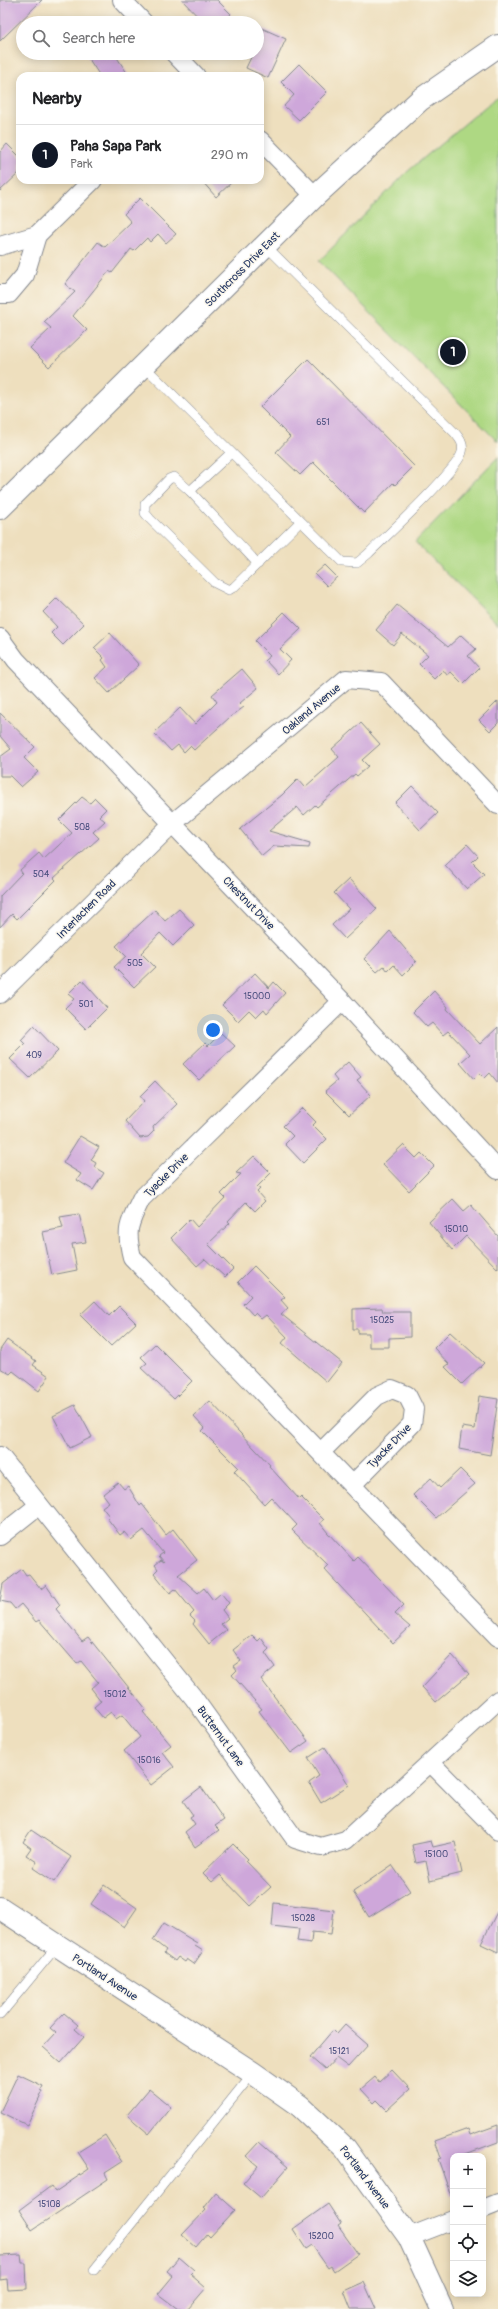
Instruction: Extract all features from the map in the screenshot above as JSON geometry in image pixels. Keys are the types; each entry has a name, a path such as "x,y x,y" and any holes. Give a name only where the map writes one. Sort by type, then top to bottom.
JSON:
{"street":[{"path":"122,0 137,16"},
{"name":"Southcross Drive East","path":"0,508 316,196 420,100 498,46"},
{"path":"181,60 192,72"},
{"path":"264,144 316,196"},
{"path":"0,246 37,235 89,184"},
{"path":"0,294 9,294 25,274 37,235"},
{"name":"Chestnut Drive","path":"0,638 16,660 342,1001 498,1170"},
{"name":"Oakland Avenue","path":"173,823 346,679 381,682 498,805"},
{"name":"Interlachen Road","path":"0,994 173,823"},
{"name":"Tyacke Drive","path":"342,1001 141,1199 132,1217 127,1236 132,1257 322,1451 352,1485 498,1637"},
{"name":"Tyacke Drive","path":"322,1451 376,1396 392,1389 407,1395 414,1409 412,1424 352,1485"},
{"name":"Butternut Lane","path":"0,1456 193,1697 295,1839 321,1847 346,1840 498,1700"},
{"path":"0,1536 40,1505"},
{"path":"431,1763 498,1831"},
{"name":"Portland Avenue","path":"0,1908 253,2072 300,2106 345,2148 409,2237 442,2309"},
{"path":"486,2208 498,2203"},
{"path":"409,2237 450,2221"}],"lane":[{"path":"144,366 342,562 358,563 449,473 462,453 462,442 455,433 266,246"},
{"path":"190,491 231,453"},
{"path":"258,564 190,491 174,477 145,504 145,513 222,588 229,590 234,587 258,564 300,522"},
{"path":"0,2015 57,1946"},
{"path":"94,2270 253,2072"}],"green space":[{"path":"498,96 498,442 319,261 407,172"},
{"path":"498,457 498,624 415,542"}],"building":[{"path":"0,0 42,0 26,16 16,16 16,25 0,41"},
{"path":"182,0 217,0 231,14 229,16 197,16"},
{"path":"264,29 286,39 268,78 264,76 264,72 255,72 246,68 250,60 264,60"},
{"path":"90,60 119,60 126,72 97,72"},
{"path":"299,64 327,92 299,120 284,106 294,95 281,82"},
{"path":"7,144 16,153 16,176 0,191 0,152"},
{"path":"205,184 230,184 216,197"},
{"path":"140,198 176,234 166,243 158,234 150,242 147,238 134,251 131,249 112,273 109,271 73,316 87,330 49,367 30,348 51,328 44,322 75,292 65,284 98,242 105,247 131,222 124,214"},
{"path":"308,359 414,466 395,485 393,483 364,513 313,462 300,475 276,452 290,437 260,407"},
{"path":"325,565 337,577 327,586 315,574"},
{"path":"57,598 84,624 63,645 51,633 57,627 43,612"},
{"path":"397,605 448,647 461,635 476,649 468,656 479,668 463,684 451,672 447,675 443,670 434,679 419,664 428,655 402,634 393,645 376,630"},
{"path":"284,612 301,629 280,649 291,660 278,674 265,660 270,656 255,641"},
{"path":"110,633 139,665 109,693 95,678 107,667 102,660 104,658 94,648"},
{"path":"242,669 258,688 240,703 244,707 230,717 194,750 190,746 184,752 178,745 171,751 154,733 180,708 195,724 217,702 212,695"},
{"path":"498,701 498,723 490,731 479,720"},
{"path":"0,713 35,747 24,758 38,772 21,787 10,776 0,776 0,757 11,749 0,736"},
{"path":"361,723 380,744 362,760 368,766 357,776 355,774 317,807 315,805 304,815 297,807 269,831 310,843 309,848 274,846 262,856 240,829 282,795 298,779 305,787 339,757 332,749"},
{"path":"412,786 438,813 420,830 395,803"},
{"path":"82,797 90,803 95,798 106,809 99,816 105,821 93,832 99,838 54,878 56,880 17,919 12,914 0,927 0,896 22,873 20,870 39,853 44,859 72,833 59,820"},
{"path":"467,844 478,856 472,862 484,874 467,889 445,865"},
{"path":"349,879 377,909 345,939 332,925 349,909 334,893"},
{"path":"179,909 194,925 173,946 160,933 141,953 155,967 134,987 114,967 126,956 116,946 155,910 165,921"},
{"path":"390,931 416,962 403,975 394,965 388,971 384,966 377,972 364,959"},
{"path":"255,973 269,988 274,982 285,993 267,1013 264,1009 256,1017 249,1010 238,1021 222,1005"},
{"path":"82,980 107,1008 86,1029 65,1008 74,999 68,994"},
{"path":"434,991 448,1007 447,1009 480,1044 498,1027 498,1083 490,1073 485,1078 480,1073 474,1079 460,1063 470,1054 448,1031 443,1035 432,1023 427,1027 413,1012"},
{"path":"34,1026 58,1051 30,1078 10,1059 25,1044 21,1040"},
{"path":"221,1033 235,1046 199,1080 183,1064 205,1043 208,1046"},
{"path":"348,1062 361,1077 357,1080 371,1095 349,1115 325,1091 337,1081 333,1076"},
{"path":"155,1081 177,1104 153,1127 154,1131 148,1137 140,1138 125,1121 144,1101 140,1096"},
{"path":"302,1108 316,1122 313,1125 327,1139 303,1163 285,1144 293,1136 283,1126"},
{"path":"80,1136 99,1147 91,1160 96,1163 94,1167 104,1173 93,1190 77,1180 81,1174 63,1163"},
{"path":"403,1145 416,1158 421,1153 434,1166 409,1191 383,1164"},
{"path":"254,1156 271,1173 257,1187 260,1189 257,1192 265,1201 255,1211 246,1202 228,1221 230,1223 208,1244 233,1269 225,1277 205,1259 197,1266 171,1238 190,1219 197,1227 225,1198 221,1194 241,1174 236,1173"},
{"path":"453,1199 464,1211 471,1205 498,1236 498,1269 466,1236 452,1250 429,1222"},
{"path":"79,1214 86,1242 72,1244 77,1270 52,1275 43,1232 63,1228 60,1217"},
{"path":"254,1266 285,1297 281,1300 288,1308 281,1314 342,1363 327,1382 282,1343 287,1337 266,1315 261,1319 255,1313 253,1315 243,1304 251,1296 238,1282"},
{"path":"95,1301 109,1316 119,1306 136,1323 111,1346 80,1315"},
{"path":"382,1308 383,1312 410,1312 410,1337 389,1338 389,1347 369,1347 369,1333 358,1333 358,1329 353,1329 353,1309"},
{"path":"450,1332 484,1363 462,1384 445,1367 449,1364 434,1348"},
{"path":"7,1340 36,1361 33,1365 49,1376 39,1391 13,1371 10,1374 0,1368 0,1350"},
{"path":"155,1344 192,1381 174,1399 141,1368 147,1363 141,1357"},
{"path":"479,1396 498,1399 490,1455 459,1449 462,1427 475,1429"},
{"path":"210,1401 270,1465 269,1466 299,1499 301,1497 324,1520 320,1523 354,1561 358,1557 404,1605 395,1614 410,1627 393,1643 324,1569 328,1565 292,1530 297,1525 271,1497 264,1504 234,1471 238,1467 202,1431 205,1428 194,1416"},
{"path":"75,1405 92,1437 70,1448 53,1416"},
{"path":"460,1469 475,1484 436,1518 413,1495 431,1478 440,1488"},
{"path":"118,1482 124,1489 128,1486 140,1506 142,1504 166,1535 173,1529 197,1560 178,1575 198,1593 204,1588 213,1600 221,1593 229,1603 222,1610 228,1618 221,1624 226,1630 209,1644 193,1624 195,1621 190,1616 194,1612 175,1589 170,1593 154,1573 158,1569 155,1565 161,1560 164,1562 159,1556 163,1553 144,1530 131,1540 124,1532 120,1535 107,1518 109,1516 102,1507 109,1502 103,1494"},
{"path":"22,1569 26,1575 29,1574 41,1589 46,1585 60,1605 56,1609 82,1641 88,1637 146,1709 143,1712 171,1745 162,1752 174,1767 151,1785 124,1751 140,1737 122,1715 116,1719 111,1712 103,1718 94,1707 101,1701 91,1688 98,1682 81,1661 77,1664 39,1620 36,1622 21,1604 15,1609 10,1603 0,1601 3,1584"},
{"path":"252,1635 258,1641 261,1638 269,1649 265,1653 275,1667 261,1679 308,1741 291,1753 259,1711 262,1709 232,1675 237,1670 234,1666 241,1661 233,1650"},
{"path":"452,1655 469,1674 436,1702 422,1687"},
{"path":"325,1747 349,1785 321,1803 309,1783 319,1776 308,1758"},
{"path":"201,1787 224,1820 215,1826 219,1830 195,1847 185,1832 195,1824 190,1817 193,1815 183,1801"},
{"path":"31,1830 71,1857 54,1882 33,1868 37,1862 26,1855 31,1848 23,1842"},
{"path":"431,1841 433,1847 455,1842 462,1873 430,1881 426,1861 416,1863 412,1845"},
{"path":"233,1844 248,1859 246,1861 271,1887 250,1906 220,1875 212,1882 203,1873"},
{"path":"392,1865 410,1891 369,1917 353,1892"},
{"path":"104,1885 137,1908 124,1927 91,1904"},
{"path":"274,1903 334,1910 331,1934 312,1932 311,1943 297,1941 299,1929 272,1926"},
{"path":"498,1910 498,1952 481,1944"},
{"path":"164,1923 197,1943 195,1946 203,1951 194,1964 187,1959 185,1962 178,1957 175,1961 164,1953 166,1950 153,1940"},
{"path":"64,2013 78,2025 75,2029 84,2037 61,2063 43,2047 56,2033 50,2028"},
{"path":"345,2025 368,2045 348,2067 336,2058 325,2070 310,2057 333,2030 337,2034"},
{"path":"392,2070 410,2089 387,2110 377,2100 374,2103 361,2089 375,2077 379,2082"},
{"path":"18,2074 43,2086 41,2090 43,2091 27,2125 0,2112"},
{"path":"149,2089 171,2107 149,2134 127,2115"},
{"path":"498,2125 498,2142 468,2153 450,2153 450,2193 438,2159 441,2158 435,2141 468,2129 470,2135"},
{"path":"105,2135 122,2162 105,2173 108,2179 32,2230 19,2210 51,2186 55,2192 89,2169 78,2152"},
{"path":"259,2142 288,2167 261,2198 243,2183 258,2166 246,2156"},
{"path":"216,2193 235,2210 210,2237 207,2234 196,2247 182,2235 206,2210 204,2208"},
{"path":"328,2204 341,2224 338,2226 358,2254 334,2271 331,2266 328,2268 312,2245 306,2249 293,2229"},
{"path":"21,2255 22,2263 26,2263 27,2289 8,2290 7,2279 0,2280 0,2256"},
{"path":"179,2257 194,2270 190,2274 206,2288 188,2309 178,2309 158,2294 173,2276 167,2271"},
{"path":"364,2282 376,2309 351,2309 344,2291"}],"place":[{"name":"Paha Sapa Park","path":"453,352"}]}
